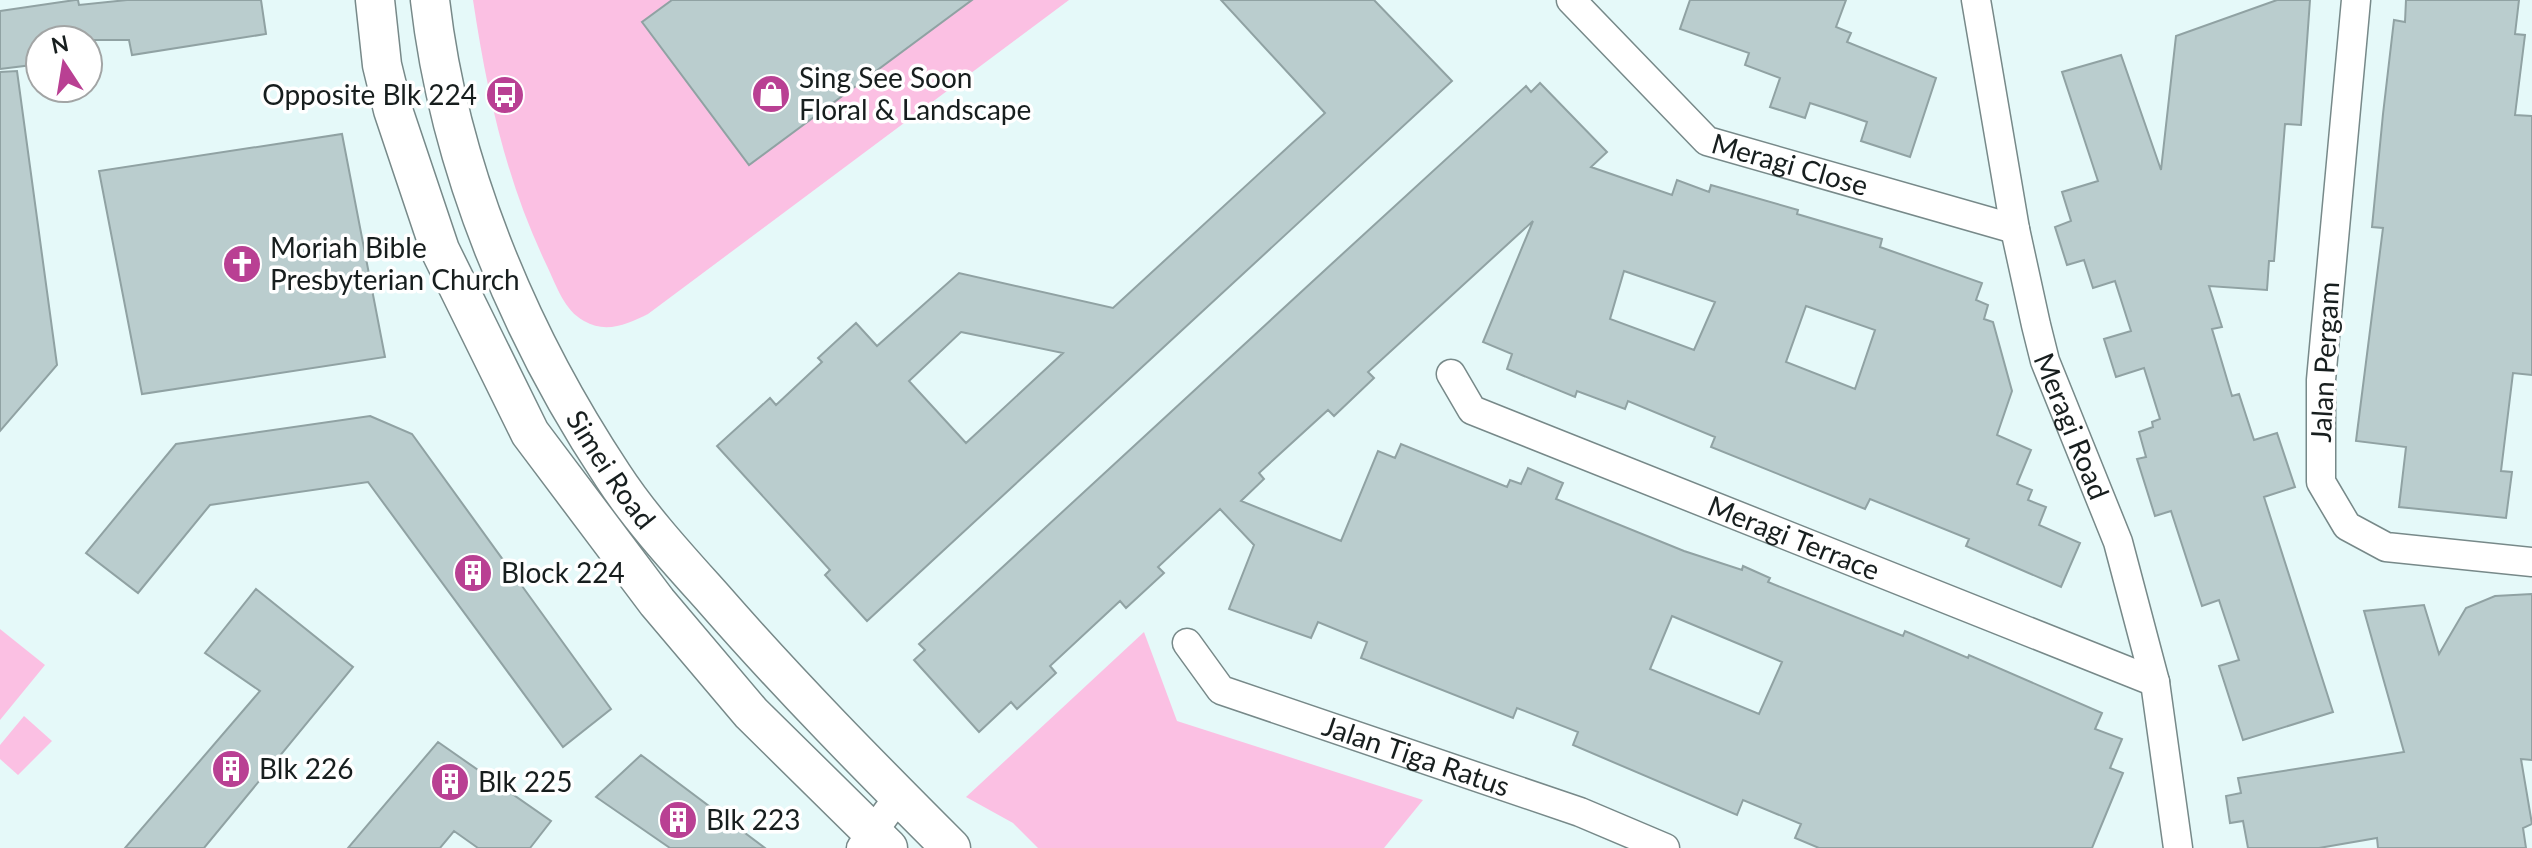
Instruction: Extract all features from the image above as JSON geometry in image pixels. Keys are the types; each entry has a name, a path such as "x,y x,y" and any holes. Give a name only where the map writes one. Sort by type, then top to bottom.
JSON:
{"main road":[{"name":"Simei Road","path":"375,0 382,65 393,110 440,250 530,433 657,602 751,713 874,843"},
{"name":"Simei Road","path":"430,0 436,49 458,147 486,226 536,339 572,410 615,479 690,572 781,676 951,848"},
{"path":"382,65 391,48 411,36 436,49"}],"street":[{"name":"Meragi Close","path":"1571,0 1707,141 2015,229"},
{"name":"Meragi Road","path":"1976,0 2015,229 2045,361 2118,542 2155,682 2178,848"},
{"name":"Jalan Pergam","path":"2356,0 2321,380 2321,482 2347,526 2386,547 2532,562"},
{"name":"Meragi Terrace","path":"1451,374 1472,410 2155,682"},
{"name":"Jalan Tiga Ratus","path":"1187,643 1221,690 1580,812 1665,848"},
{"path":"874,843 899,796"}],"shaded area":[{"path":"473,0 1069,0 648,314 625,324 600,327 584,321 566,304 520,202 500,136"},
{"path":"0,629 45,665 0,720"},
{"path":"1144,632 1177,721 1423,800 1384,848 1038,848 1013,823 966,797"},
{"path":"24,716 52,741 18,775 0,759 0,745"}],"building":[{"path":"78,0 79,5 127,0 261,0 266,34 132,55 129,40 104,40 104,24 24,24 24,66 0,69 0,11"},
{"name":"Sing See Soon Floral & Landscape","path":"672,0 972,0 749,165 642,22"},
{"path":"1221,0 1374,0 1452,81 867,621 825,575 830,570 717,446 770,398 776,405 822,362 818,358 856,323 877,346 959,273 1113,308 1325,113","holes":["961,332 1063,353 966,443 909,381"]},
{"path":"1690,0 1846,0 1836,27 1851,33 1847,42 1936,78 1910,157 1861,141 1867,122 1810,103 1805,118 1770,107 1780,78 1745,65 1749,53 1680,29"},
{"path":"2277,0 2310,0 2301,125 2285,124 2274,261 2269,261 2267,290 2209,286 2222,327 2212,329 2232,396 2239,394 2254,440 2277,433 2295,487 2264,497 2333,712 2243,740 2219,666 2239,660 2219,600 2202,606 2171,511 2155,516 2137,459 2146,457 2139,432 2153,427 2152,422 2160,419 2144,368 2116,377 2104,339 2131,331 2115,281 2093,288 2084,260 2067,265 2055,227 2071,221 2062,192 2098,181 2062,72 2121,55 2161,170 2176,36"},
{"path":"2406,0 2519,0 2515,34 2525,35 2515,115 2532,116 2532,375 2513,373 2501,471 2512,472 2506,518 2399,507 2406,447 2356,441 2383,228 2372,227 2383,114 2394,20 2405,22"},
{"path":"17,71 57,365 0,431 0,72"},
{"path":"1540,83 1607,152 1591,167 1672,195 1677,180 1709,192 1711,185 1798,210 1797,214 1882,239 1880,247 1982,283 1976,300 1988,305 1984,319 1993,322 2012,391 1997,435 2031,450 2017,484 2032,490 2028,500 2046,507 2039,525 2080,543 2061,587 1966,546 1969,539 1870,499 1865,509 1711,447 1715,437 1628,401 1625,409 1577,391 1575,397 1507,369 1512,354 1483,342 1533,221 1368,372 1374,378 1334,416 1328,410 1259,473 1264,479 1241,501 1341,541 1378,451 1395,458 1401,444 1507,487 1510,480 1521,484 1528,468 1563,483 1556,499 1684,551 1742,570 1743,566 1770,578 1768,582 1903,636 1905,631 1968,658 1969,655 2102,713 2095,729 2122,739 2110,768 2123,773 2092,848 1819,848 1795,838 1801,824 1743,800 1737,815 1573,745 1578,732 1517,708 1513,718 1361,658 1367,642 1318,622 1311,638 1229,609 1254,545 1220,509 1158,567 1164,573 1126,608 1120,601 1050,666 1056,673 1017,709 1011,702 979,732 914,660 925,650 919,644 1337,259 1526,86 1531,92","holes":["1624,271 1715,302 1694,350 1610,319","1806,306 1875,330 1855,389 1786,362","1672,616 1782,662 1759,714 1650,669"]},
{"name":"Moriah Bible Presbyterian Church","path":"342,134 385,357 142,394 99,171"},
{"name":"Block 224","path":"370,416 412,434 611,709 563,747 368,482 210,505 138,593 86,553 176,444"},
{"name":"Blk 226","path":"256,589 353,667 204,848 125,848 260,691 205,653"},
{"path":"2532,594 2532,760 2521,759 2532,824 2523,828 2526,848 2378,848 2377,838 2319,848 2248,848 2243,821 2230,823 2226,796 2241,793 2238,778 2404,752 2364,611 2424,605 2439,654 2466,608 2495,596"},
{"name":"Blk 225","path":"438,742 551,821 530,848 478,848 454,831 440,848 348,848"},
{"name":"Blk 223","path":"641,755 765,848 670,848 596,797"}],"place":[{"name":"Sing See Soon Floral & Landscape","path":"771,94"},
{"name":"Opposite Blk 224","path":"505,95"},
{"name":"Moriah Bible Presbyterian Church","path":"242,264"},
{"name":"Block 224","path":"473,573"},
{"name":"Blk 226","path":"231,769"},
{"name":"Blk 225","path":"450,782"},
{"name":"Blk 223","path":"678,820"}]}
